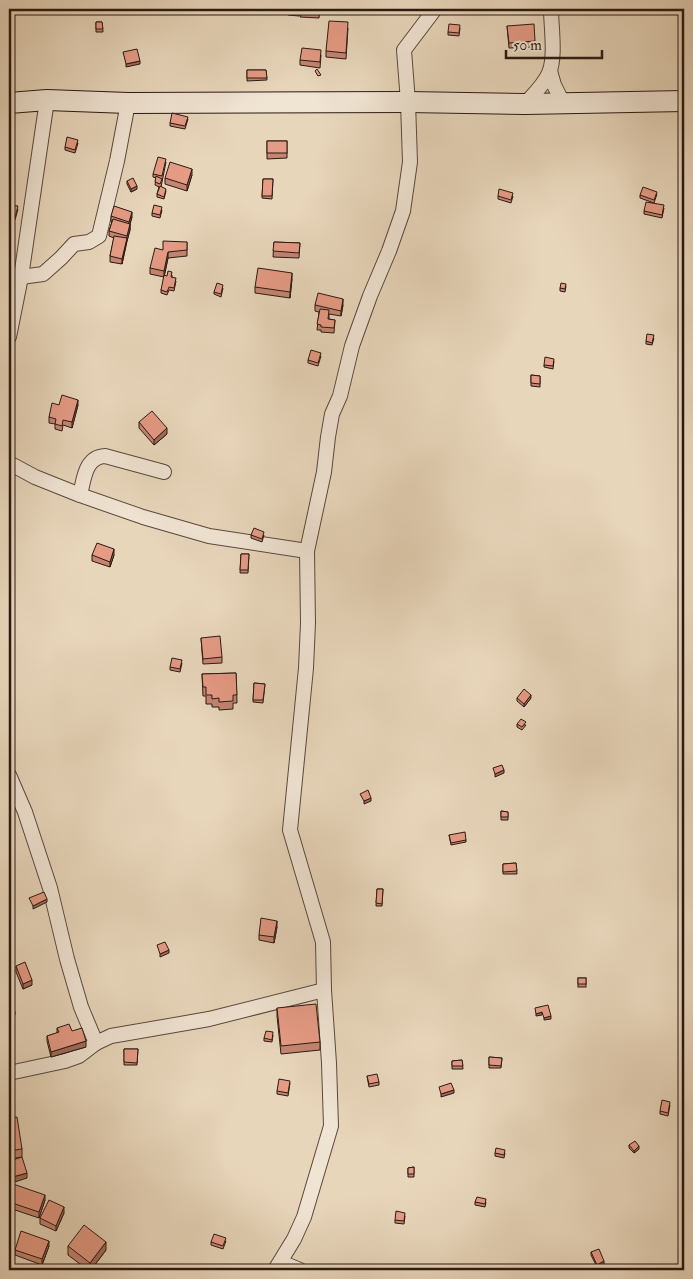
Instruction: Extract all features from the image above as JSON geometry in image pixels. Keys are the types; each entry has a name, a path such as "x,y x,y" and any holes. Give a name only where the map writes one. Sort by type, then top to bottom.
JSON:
{"street":[{"path":"300,1270 278,1266 304,1217 330,1126 323,942 290,830 306,668 308,624 307,551 324,472 332,414 340,396 352,346 370,296 390,251 403,211 410,162 404,50 435,9"},
{"path":"525,104 546,80 550,71 552,57 551,9"},
{"path":"550,71 554,85 563,103"},
{"path":"9,103 47,100 128,103 408,102 525,104 684,100"},
{"path":"9,337 21,277 47,100"},
{"path":"21,277 43,274 74,244 89,242 99,236 117,161 128,103"},
{"path":"80,495 88,465 98,456 105,456 164,472"},
{"path":"9,463 35,477 80,495 144,517 209,536 307,551"},
{"path":"9,775 25,812 50,888 81,1007 96,1042"},
{"path":"9,1072 65,1061 79,1056 96,1042 111,1036 209,1019 324,990"}],"building":[{"path":"289,9 299,9 299,13 288,12"},
{"path":"301,9 319,9 319,13 300,12"},
{"path":"329,21 348,22 346,53 326,51"},
{"path":"96,22 102,22 103,29 96,29"},
{"path":"449,24 460,25 459,33 448,32"},
{"path":"534,24 535,41 509,43 507,26"},
{"path":"302,48 321,50 320,62 300,60"},
{"path":"137,49 140,61 126,64 123,52"},
{"path":"317,69 321,75 318,76 315,71"},
{"path":"247,70 266,70 267,78 247,78"},
{"path":"172,113 188,117 185,126 170,123"},
{"path":"67,137 78,140 75,150 65,147"},
{"path":"267,141 287,141 287,153 267,153"},
{"path":"158,157 166,159 162,176 153,174"},
{"path":"170,162 192,169 187,185 165,178"},
{"path":"156,176 162,179 160,184 155,182"},
{"path":"133,178 137,186 131,189 127,181"},
{"path":"263,179 273,179 272,196 262,196"},
{"path":"160,186 166,189 164,197 157,194"},
{"path":"643,187 657,192 654,200 640,195"},
{"path":"499,189 513,193 511,200 498,196"},
{"path":"646,202 664,205 662,215 644,211"},
{"path":"9,205 18,206 15,218 9,216"},
{"path":"154,205 162,207 160,215 152,213"},
{"path":"114,206 132,212 129,222 111,216"},
{"path":"113,219 130,224 127,236 109,231"},
{"path":"114,236 127,238 122,259 110,256"},
{"path":"163,241 187,242 187,250 168,252 164,271 150,268 155,248 163,250"},
{"path":"274,242 300,243 299,253 273,251"},
{"path":"258,268 292,273 290,292 255,287"},
{"path":"168,271 172,272 171,277 176,278 174,288 169,287 167,292 161,290 164,275 167,276"},
{"path":"217,283 223,285 221,294 214,292"},
{"path":"561,283 566,284 565,289 560,288"},
{"path":"318,293 343,299 341,311 315,305"},
{"path":"320,309 329,310 328,319 335,320 334,328 321,327 321,325 317,324"},
{"path":"647,334 654,335 652,343 646,341"},
{"path":"311,350 321,353 318,363 308,360"},
{"path":"545,357 554,359 553,366 544,365"},
{"path":"531,375 540,376 540,384 531,383"},
{"path":"62,395 78,400 72,422 63,420 62,426 55,424 56,419 49,417 52,403 59,405"},
{"path":"152,411 167,428 154,440 139,422"},
{"path":"254,528 264,532 262,539 251,535"},
{"path":"97,543 114,549 110,562 92,555"},
{"path":"241,554 249,554 248,570 240,570"},
{"path":"220,636 222,657 203,659 201,638"},
{"path":"172,658 182,660 180,669 170,667"},
{"path":"236,673 237,695 233,695 233,701 219,702 219,698 212,699 212,695 206,695 202,674"},
{"path":"254,683 265,684 263,700 253,700"},
{"path":"524,689 531,695 524,704 517,698"},
{"path":"521,719 526,722 522,727 517,724"},
{"path":"502,765 504,770 495,774 493,768"},
{"path":"368,790 371,798 364,801 360,794"},
{"path":"501,811 508,812 508,817 501,817"},
{"path":"465,832 466,840 451,843 449,835"},
{"path":"516,863 517,871 503,872 503,864"},
{"path":"377,889 383,889 382,904 376,903"},
{"path":"44,892 47,899 33,906 29,898"},
{"path":"261,918 277,921 274,937 259,935"},
{"path":"165,942 169,950 160,954 157,945"},
{"path":"25,962 32,980 23,984 16,966"},
{"path":"578,978 586,978 586,984 578,984"},
{"path":"9,999 15,1012 9,1015"},
{"path":"316,1004 320,1042 281,1046 277,1008"},
{"path":"548,1005 551,1016 544,1018 542,1012 536,1014 535,1008"},
{"path":"69,1024 72,1031 82,1028 86,1041 51,1052 47,1036 59,1032 57,1028"},
{"path":"266,1031 273,1032 272,1040 264,1038"},
{"path":"124,1049 138,1049 137,1063 124,1062"},
{"path":"489,1057 502,1058 501,1066 489,1065"},
{"path":"462,1060 463,1066 452,1066 452,1061"},
{"path":"377,1074 379,1082 369,1084 367,1076"},
{"path":"279,1079 290,1081 288,1093 277,1091"},
{"path":"451,1083 454,1090 441,1094 439,1087"},
{"path":"662,1100 670,1102 668,1113 660,1111"},
{"path":"17,1117 22,1149 9,1151 9,1118"},
{"path":"635,1141 639,1146 634,1151 629,1145"},
{"path":"496,1148 505,1150 504,1155 495,1153"},
{"path":"22,1157 27,1173 9,1178 9,1161"},
{"path":"414,1167 414,1174 408,1174 408,1168"},
{"path":"13,1184 45,1195 39,1212 9,1202"},
{"path":"477,1197 486,1199 485,1204 475,1202"},
{"path":"49,1200 64,1207 56,1226 40,1218"},
{"path":"396,1211 405,1213 404,1221 395,1220"},
{"path":"84,1225 106,1242 90,1263 68,1246"},
{"path":"21,1231 49,1241 42,1259 15,1250"},
{"path":"214,1234 226,1238 223,1246 211,1242"},
{"path":"599,1249 604,1261 597,1265 591,1252"}]}
